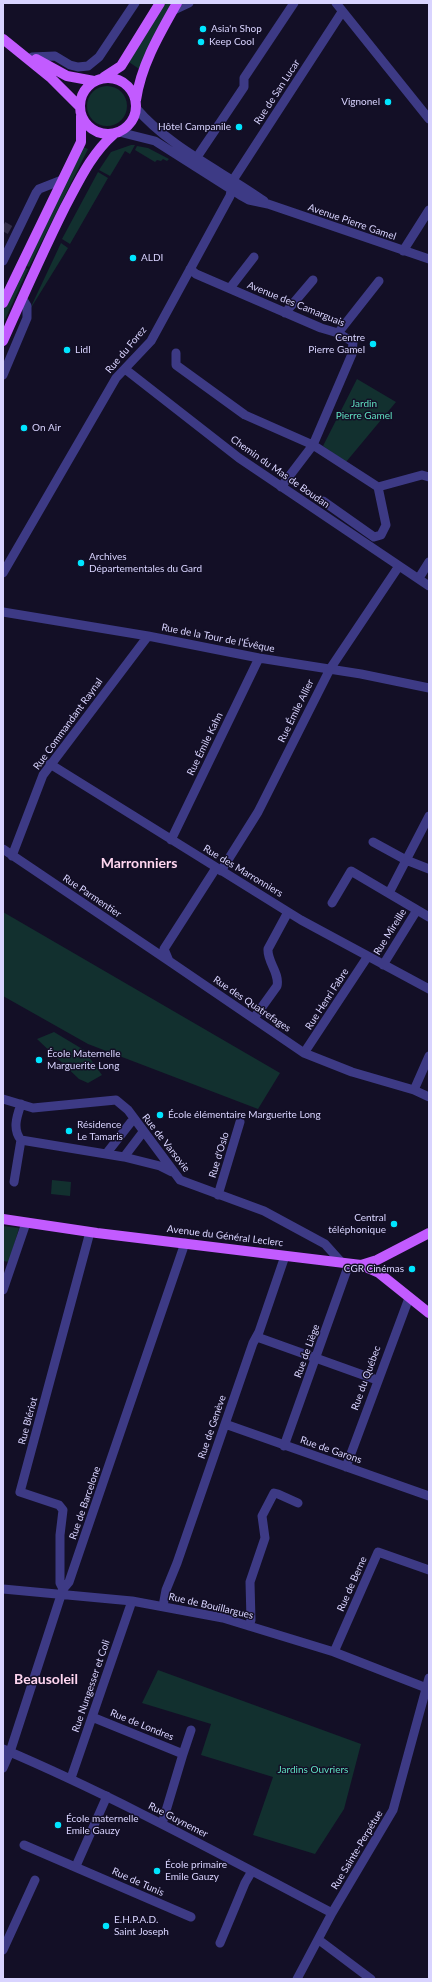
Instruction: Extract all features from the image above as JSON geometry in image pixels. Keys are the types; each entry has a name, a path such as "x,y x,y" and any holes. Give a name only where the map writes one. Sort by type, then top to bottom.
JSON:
{"main road":[{"path":"3,304 81,142 80,111 84,90 97,80 111,74 121,66 160,3"},
{"path":"3,341 78,182 97,150 116,133 130,124 134,117 142,74 175,7"},
{"path":"3,39 50,77 80,111 85,123 92,130 100,134 116,133"},
{"path":"12,46 67,76 97,80 110,77 124,83 133,93 136,105"},
{"name":"Avenue du Général Leclerc","path":"3,1219 90,1232 361,1265 379,1273 429,1313"},
{"path":"361,1265 389,1254 429,1233"}],"street":[{"path":"32,57 55,56 70,65 84,67 88,66 99,57 135,3"},
{"path":"175,7 189,3"},
{"path":"198,157 244,87 244,78 294,3"},
{"path":"339,6 429,119"},
{"name":"Rue de San Lucar","path":"232,185 339,6"},
{"name":"Avenue Pierre Gamel","path":"136,105 151,125 198,157 232,185"},
{"name":"Avenue Pierre Gamel","path":"116,133 154,141 268,204 429,259"},
{"path":"4,257 13,231 39,189 62,180"},
{"name":"Rue du Forez","path":"4,570 116,378 151,341 230,196 232,185"},
{"path":"403,251 429,210"},
{"path":"230,288 254,257"},
{"name":"Avenue des Camarguais","path":"190,269 285,313 321,328 338,333 353,342 352,354 313,445 282,487"},
{"path":"285,313 313,280"},
{"path":"338,333 379,281"},
{"path":"3,375 27,318 27,306 22,298"},
{"path":"176,353 176,364 245,415 313,445 378,487 386,525 381,535 374,537 323,501"},
{"name":"Chemin du Mas de Boudan","path":"125,369 239,458 429,586"},
{"path":"378,487 422,475 429,476"},
{"path":"419,578 429,562"},
{"name":"Rue Émile Allier","path":"219,870 258,812 330,668 399,566"},
{"name":"Rue de la Tour de l'Évêque","path":"3,612 148,636 259,658 330,668 429,688"},
{"name":"Rue Commandant Raynal","path":"12,856 43,775 148,636"},
{"name":"Rue Émile Kahn","path":"171,840 259,658"},
{"name":"Rue des Marronniers","path":"50,764 288,912 429,989"},
{"path":"389,893 429,816"},
{"path":"373,842 406,860 429,869"},
{"name":"Rue Parmentier","path":"3,849 169,961"},
{"path":"169,961 164,949 219,870"},
{"path":"332,903 351,871 429,917"},
{"name":"Rue Mireille","path":"383,965 417,910"},
{"path":"254,1018 277,986 278,981 267,955 268,949 288,912"},
{"name":"Rue Henri Fabre","path":"304,1053 368,956"},
{"name":"Rue des Quatrefages","path":"169,961 304,1053 352,1072 414,1090 429,1097"},
{"path":"414,1090 429,1056"},
{"name":"Rue de Varsovie","path":"6,1100 33,1108 116,1100 122,1104 180,1180 264,1211 325,1244 346,1263"},
{"path":"21,1104 16,1118 16,1134 21,1140 124,1157 160,1166 175,1174"},
{"path":"106,1154 131,1122"},
{"name":"Rue d'Oslo","path":"218,1195 240,1122"},
{"path":"124,1157 144,1132"},
{"path":"14,1182 21,1140"},
{"path":"3,1290 26,1223"},
{"name":"Rue Blériot","path":"63,1592 60,1583 60,1534 63,1510 59,1505 20,1492 90,1232"},
{"name":"Rue de Barcelone","path":"3,1768 7,1750 63,1592 69,1582 185,1243"},
{"name":"Rue de Genève","path":"163,1606 170,1577 177,1563 253,1343 257,1338 286,1256"},
{"name":"Rue de Liège","path":"284,1446 316,1359 346,1263"},
{"name":"Rue du Québec","path":"346,1467 377,1380 409,1298"},
{"path":"257,1338 377,1380"},
{"name":"Rue de Garons","path":"226,1424 284,1446 429,1496"},
{"path":"249,1626 251,1620 250,1582 266,1535 262,1516 274,1494 278,1494 298,1503"},
{"name":"Rue de Berne","path":"334,1652 378,1552 429,1570"},
{"name":"Rue de Bouillargues","path":"3,1589 63,1592 132,1601 223,1618 334,1652 427,1688"},
{"name":"Rue Nungesser et Coli","path":"71,1778 132,1601"},
{"name":"Rue Sainte-Perpétue","path":"297,1979 332,1913 393,1810 429,1678"},
{"name":"Rue de Londres","path":"92,1717 183,1754"},
{"name":"Rue de Londres","path":"162,1824 191,1730"},
{"name":"Rue Guynemer","path":"7,1750 71,1778 107,1796 332,1913"},
{"path":"76,1866 107,1796"},
{"name":"Rue de Tunis","path":"24,1845 76,1866 191,1917"},
{"path":"220,1943 245,1883 252,1871"},
{"path":"3,1950 35,1880"},
{"path":"319,1940 371,1979"}],"green space":[{"path":"165,3 171,3 139,69 129,62"},
{"path":"107,86 118,89 124,95 127,106 124,117 118,123 107,126 96,123 90,117 87,106 90,95 96,89"},
{"path":"135,145 130,154 125,151 110,176 99,170 111,152"},
{"path":"137,146 148,148 169,159 167,161 163,159 161,161 157,160 155,162 135,150"},
{"path":"83,147 88,149 29,267 24,264"},
{"path":"98,172 108,178 70,244 62,239"},
{"path":"61,243 68,248 29,311"},
{"path":"23,267 28,269 3,324 3,311"},
{"name":"Jardin Pierre Gamel","path":"357,379 396,402 346,462 323,446"},
{"path":"3,912 280,1073 258,1109 88,1044 3,996"},
{"path":"54,1032 84,1050 102,1075 88,1083 79,1079 37,1039"},
{"path":"52,1180 71,1182 70,1196 51,1194"},
{"path":"3,1226 19,1228 9,1262 3,1261"},
{"name":"Jardins Ouvriers","path":"158,1670 361,1744 344,1809 315,1854 253,1835 273,1777 201,1755 211,1724 142,1703"}],"tunnel":[{"path":"3,226 10,230"}],"place":[{"name":"Asia'n Shop","path":"203,29"},
{"name":"Keep Cool","path":"201,42"},
{"name":"Vignonel","path":"388,102"},
{"name":"Hôtel Campanile","path":"239,127"},
{"name":"ALDI","path":"133,258"},
{"name":"Centre Pierre Gamel","path":"373,344"},
{"name":"Lidl","path":"67,350"},
{"name":"On Air","path":"24,428"},
{"name":"Archives Départementales du Gard","path":"81,563"},
{"name":"École Maternelle Marguerite Long","path":"39,1060"},
{"name":"École élémentaire Marguerite Long","path":"160,1115"},
{"name":"Résidence Le Tamaris","path":"69,1131"},
{"name":"Central téléphonique","path":"394,1224"},
{"name":"CGR Cinémas","path":"412,1269"},
{"name":"École maternelle Emile Gauzy","path":"58,1825"},
{"name":"École primaire Emile Gauzy","path":"157,1871"},
{"name":"E.H.P.A.D. Saint Joseph","path":"106,1926"}],"district":[{"name":"Marronniers","path":"139,863"},
{"name":"Beausoleil","path":"46,1679"}]}
